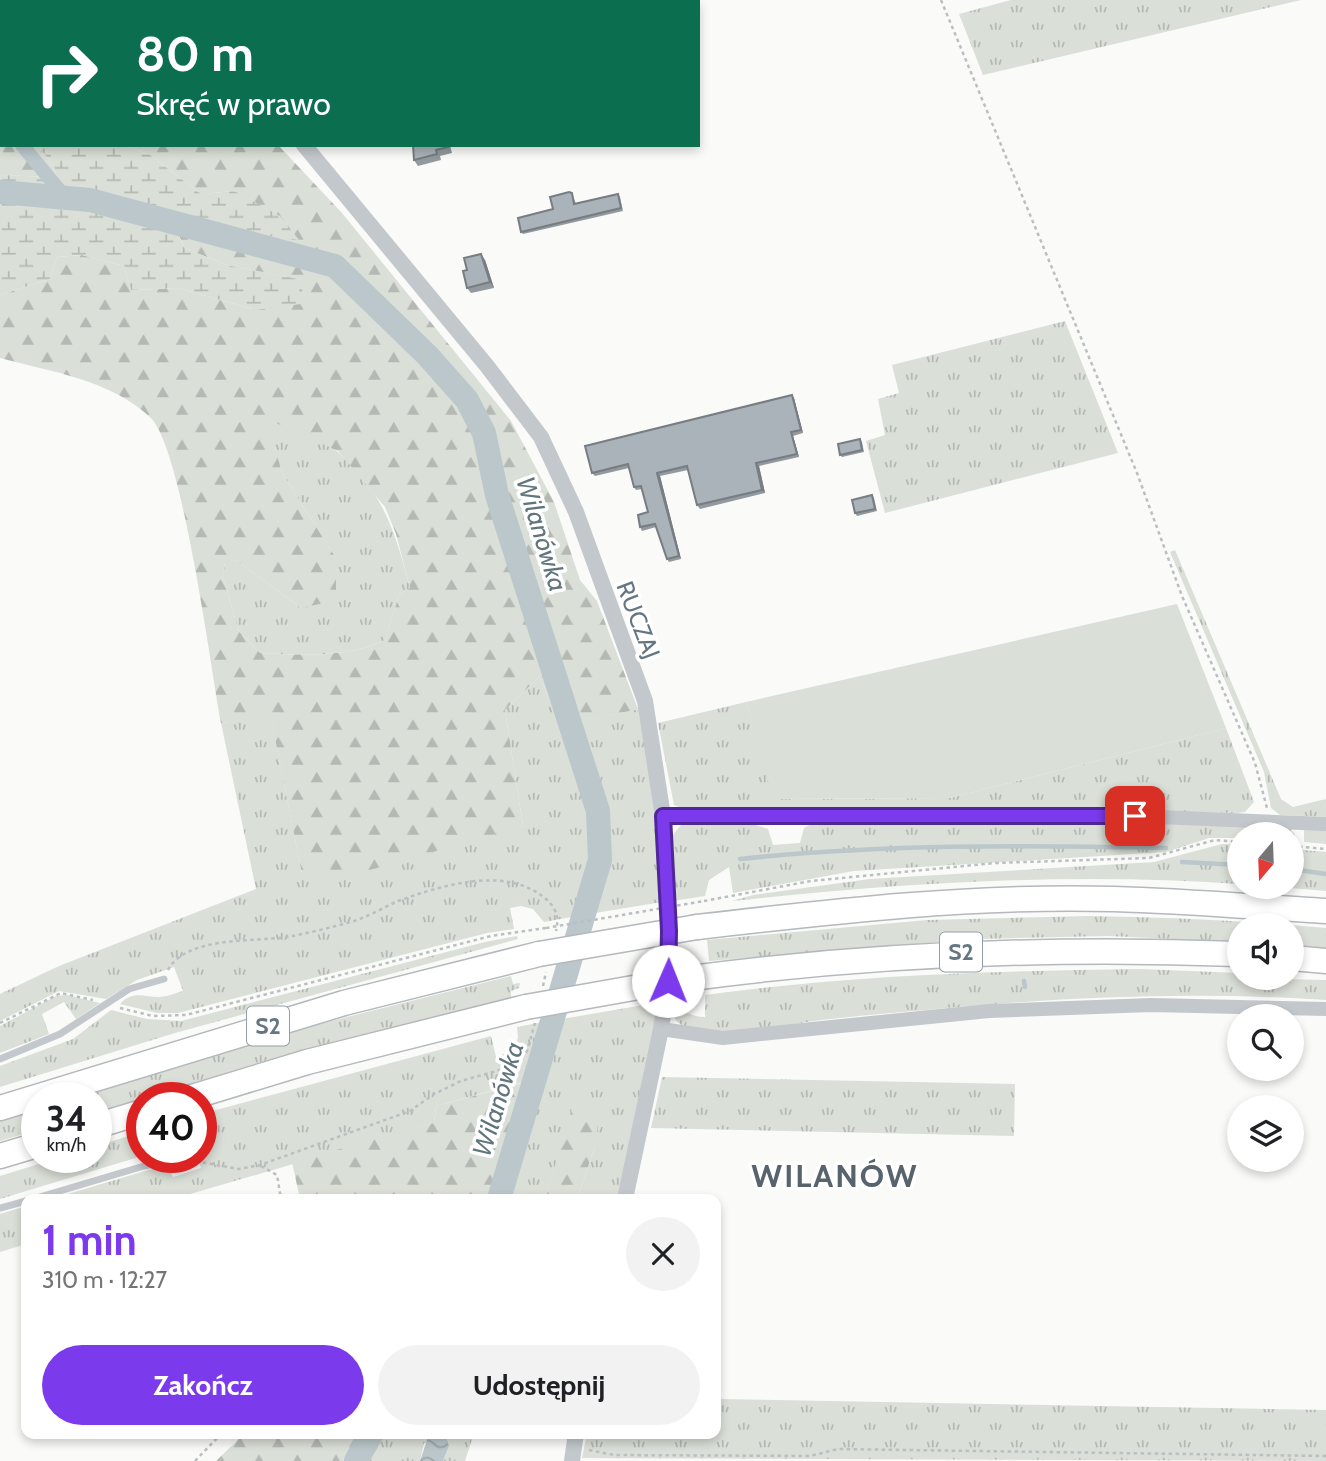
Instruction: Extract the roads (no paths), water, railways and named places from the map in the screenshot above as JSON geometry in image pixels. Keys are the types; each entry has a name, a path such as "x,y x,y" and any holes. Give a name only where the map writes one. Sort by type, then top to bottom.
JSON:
{"highway":[{"name":"S2","path":"0,1108 344,1003 539,954 697,927 820,913 1028,900 1114,899 1326,911"},
{"name":"S2","path":"217,1089 320,1059 530,1017 684,979 816,962 941,953 1113,950 1227,954"},
{"path":"1304,959 1326,961"},
{"path":"0,1156 21,1149"}],"street":[{"name":"RUCZAJ","path":"306,147 487,366 541,437 556,463 645,701 663,816 669,931 668,981 661,1029 626,1194"},
{"path":"663,816 1026,814 1326,824"},
{"path":"661,1029 723,1038 989,1011 1151,1005 1326,1009"}],"lane":[{"path":"0,1059 60,1034 129,989 164,979"},
{"path":"50,1194 126,1171"},
{"path":"0,1208 21,1202"}],"water":[{"path":"427,1439 447,1439 449,1446 443,1461 420,1461"}],"waterway":[{"path":"24,147 64,196"},
{"name":"Wilanówka","path":"0,192 90,200 335,266 427,355 467,400 484,433 497,495 598,811 600,860 500,1194"},
{"path":"740,859 953,847 1166,848"},
{"path":"1182,862 1227,864"},
{"path":"1304,871 1326,874"},
{"path":"1024,981 1025,987"},
{"name":"Wilanówka","path":"356,1461 369,1439"}],"district":[{"name":"WILANÓW","path":"835,1176"}]}
